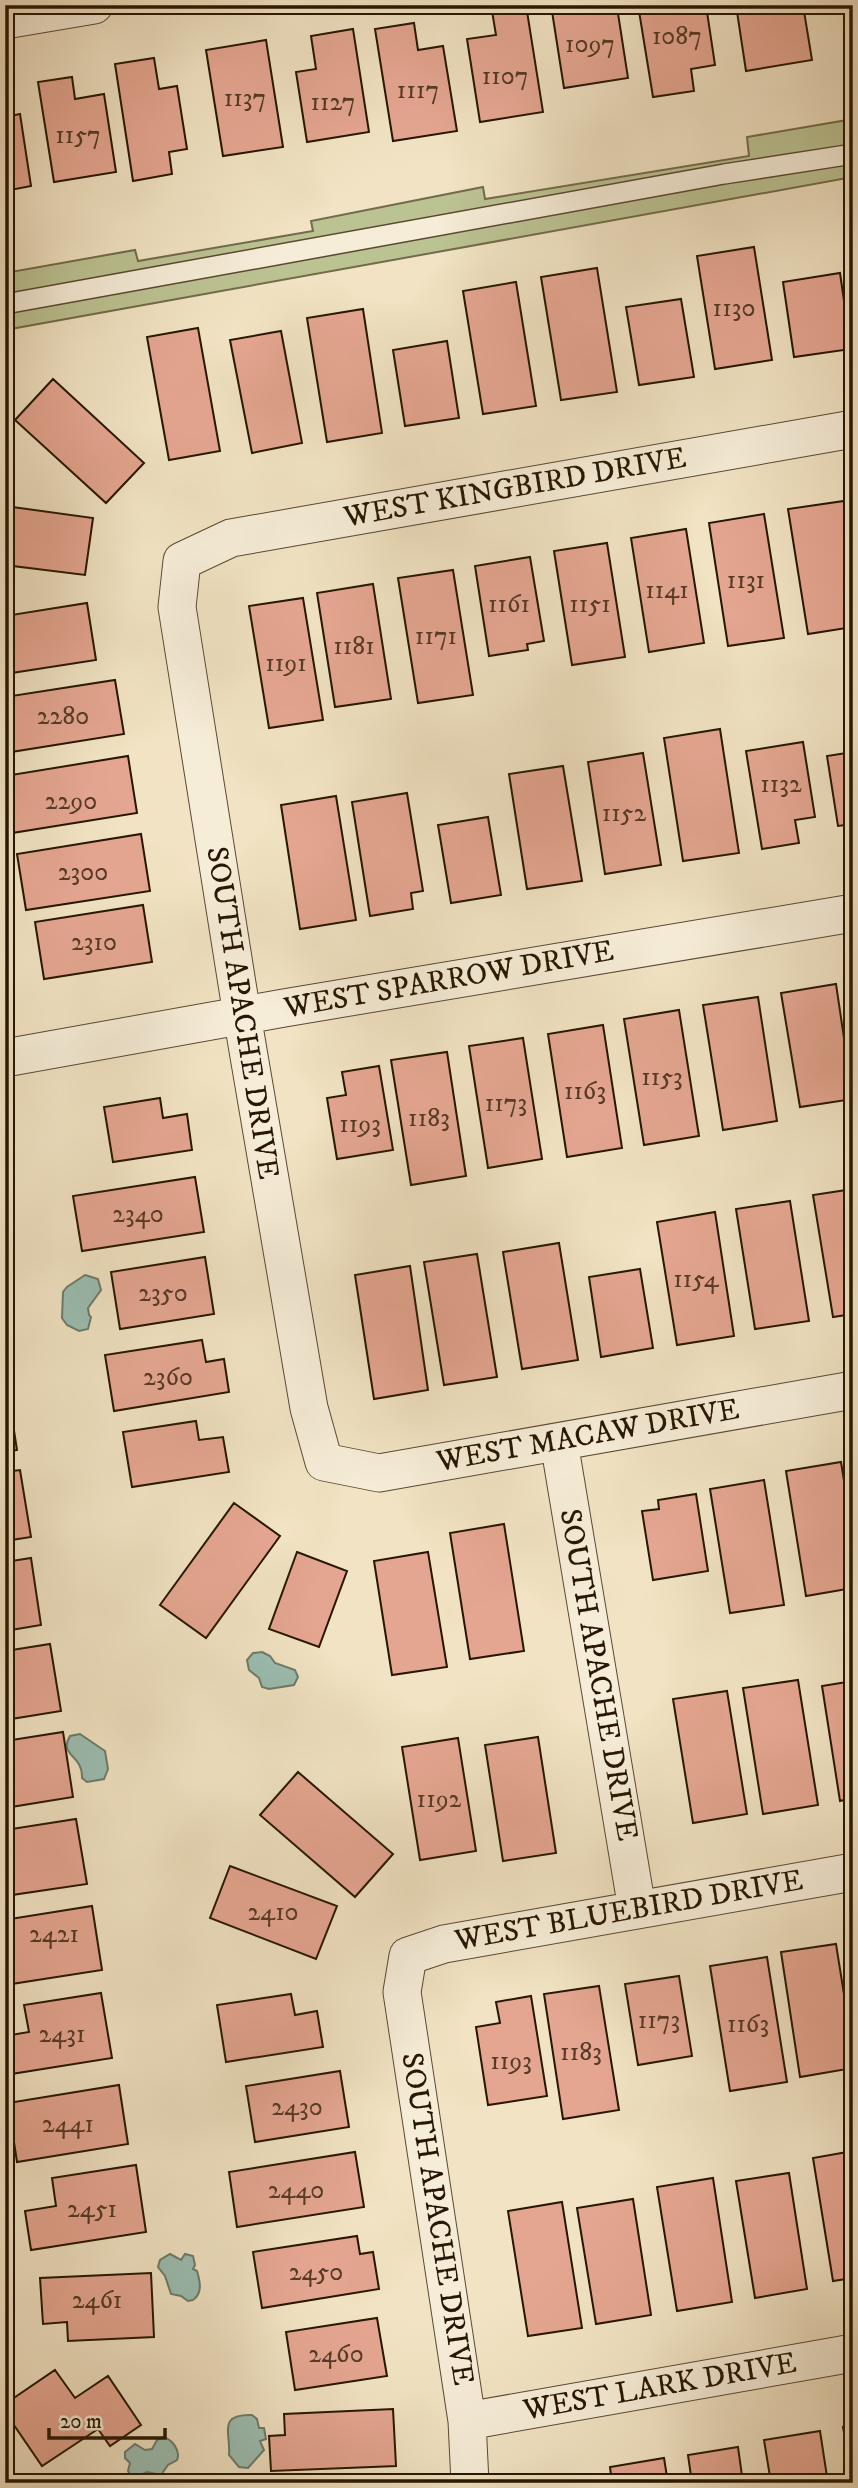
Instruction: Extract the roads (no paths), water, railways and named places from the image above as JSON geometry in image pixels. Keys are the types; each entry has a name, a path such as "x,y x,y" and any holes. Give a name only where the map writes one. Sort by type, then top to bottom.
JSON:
{"street":[{"path":"5,20 94,5"},
{"name":"WEST KINGBIRD DRIVE","path":"182,561 231,538 853,429"},
{"name":"SOUTH APACHE DRIVE","path":"182,561 177,607 242,1016 309,1408 324,1462"},
{"name":"WEST SPARROW DRIVE","path":"5,1058 853,913"},
{"name":"WEST MACAW DRIVE","path":"324,1462 379,1473 853,1390"},
{"name":"SOUTH APACHE DRIVE","path":"559,1442 637,1909"},
{"name":"WEST BLUEBIRD DRIVE","path":"408,1956 444,1944 853,1872"},
{"name":"SOUTH APACHE DRIVE","path":"408,1956 402,1992 467,2421 470,2483"},
{"name":"WEST LARK DRIVE","path":"467,2421 853,2353"}],"lane":[{"path":"5,304 724,174 853,154"}],"water":[{"path":"85,1275 98,1279 101,1290 88,1308 91,1317 88,1329 79,1331 67,1325 62,1318 63,1292"},
{"path":"262,1652 270,1656 275,1663 295,1670 298,1677 294,1685 269,1689 262,1687 259,1678 249,1670 247,1660 253,1653"},
{"path":"80,1734 105,1751 108,1769 104,1779 87,1782 82,1778 79,1764 67,1748 70,1736"},
{"path":"170,2254 181,2260 185,2254 193,2256 193,2269 197,2271 200,2287 193,2300 188,2301 171,2294 165,2276 158,2267 160,2260"},
{"path":"252,2415 257,2419 259,2428 264,2428 266,2439 260,2441 264,2450 248,2468 239,2467 229,2455 228,2426 234,2418"},
{"path":"163,2437 175,2446 177,2460 168,2465 161,2475 147,2472 136,2477 130,2475 130,2463 125,2458 125,2452 135,2444 145,2450 152,2449 157,2440"}]}
